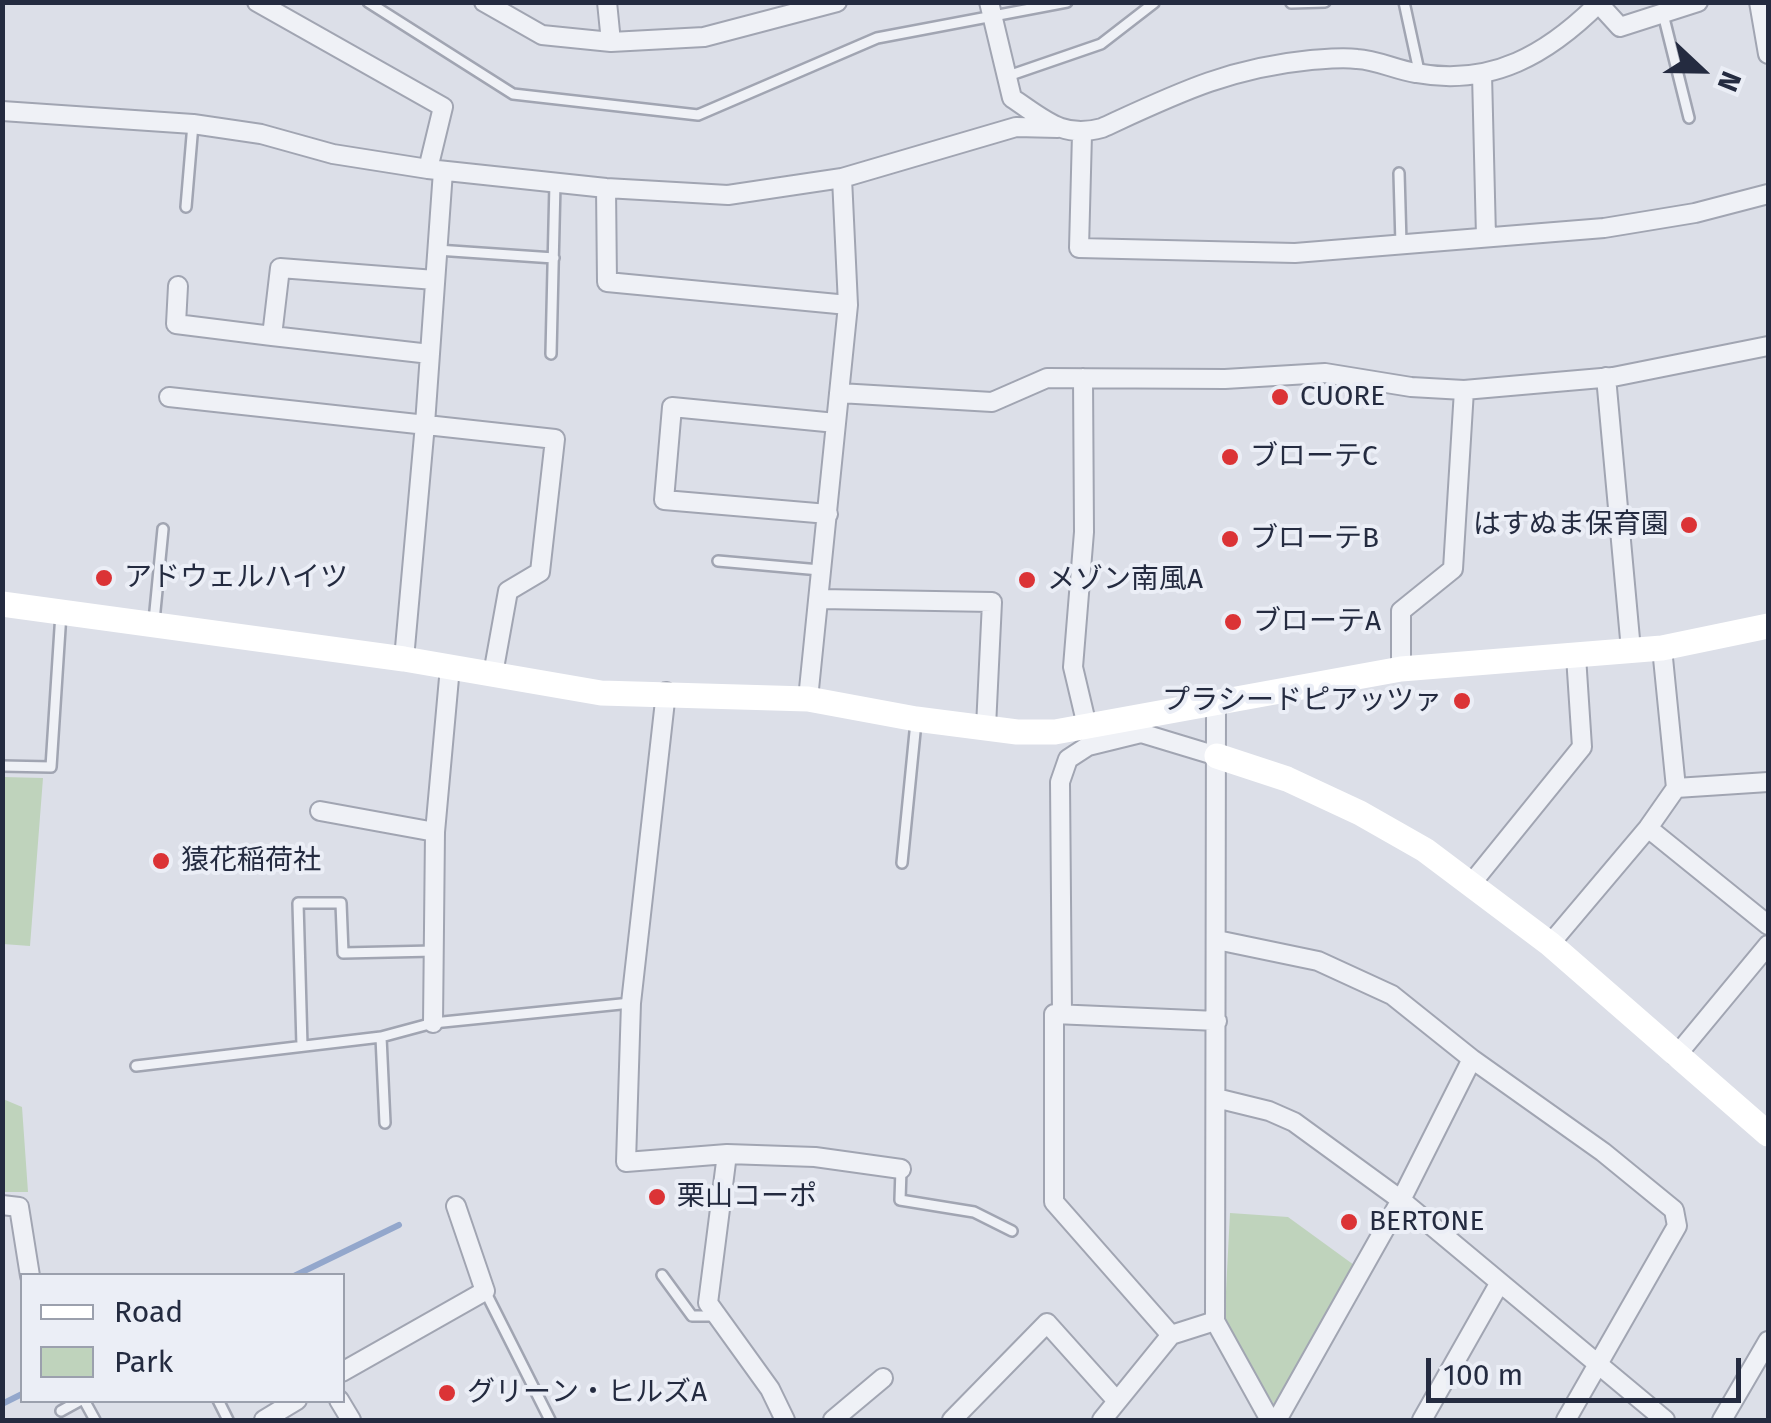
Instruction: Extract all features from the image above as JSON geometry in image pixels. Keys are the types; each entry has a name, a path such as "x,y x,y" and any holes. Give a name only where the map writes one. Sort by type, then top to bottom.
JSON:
{"street":[{"path":"256,2 443,107 435,170 437,250 430,354 404,660"},
{"path":"484,2 542,35 611,42 704,37 837,2"},
{"path":"607,2 611,42"},
{"path":"2,111 193,124 261,134 333,154 435,170 606,188 728,195 842,178 1016,127 1058,128 1082,134 1227,74 1310,60 1358,58 1419,74 1482,74 1529,59 1559,40 1599,3 1620,26 1698,2"},
{"path":"1758,2 1768,54"},
{"path":"990,8 1012,98 1058,128"},
{"path":"1482,74 1486,238"},
{"path":"1082,134 1079,248 1295,253 1604,228 1768,194"},
{"path":"808,699 848,305 842,178"},
{"path":"606,188 607,282 848,305"},
{"path":"272,336 280,268 435,280"},
{"path":"178,286 176,324 430,354"},
{"path":"839,393 992,402 1047,378 1225,380 1325,373 1411,387 1464,390 1606,378 1768,346"},
{"path":"1083,378 1084,532 1073,667 1087,726"},
{"path":"1606,378 1631,650"},
{"path":"1402,669 1401,611 1452,569 1464,390"},
{"path":"170,397 555,438 540,572 508,591 493,674"},
{"path":"828,514 664,500 665,482 672,407 836,424"},
{"path":"820,599 992,602 986,727"},
{"path":"2,604 404,660 601,693 808,699 1017,732 1055,732 1402,669 1662,648 1768,626"},
{"path":"1550,944 1648,828 1676,788 1662,648"},
{"path":"1471,884 1582,747 1576,656"},
{"path":"433,1023 435,832 450,667"},
{"path":"666,692 631,1003 626,1162 727,1154 816,1157 901,1169"},
{"path":"1216,703 1215,1321 1274,1420 1401,1200 1472,1058"},
{"path":"1062,1014 1060,782 1068,759 1088,746 1141,734 1287,779 1360,813 1425,850 1550,944 1768,1134"},
{"path":"1676,788 1768,782"},
{"path":"320,810 435,832"},
{"path":"1648,828 1768,925"},
{"path":"1217,940 1318,961 1392,994 1472,1058 1604,1152 1674,1210 1677,1226 1566,1420"},
{"path":"1676,1056 1768,945"},
{"path":"1170,1334 1054,1202 1054,1014 1217,1021"},
{"path":"1216,1098 1269,1111 1294,1122 1401,1200 1665,1420"},
{"path":"727,1154 708,1303 770,1389 785,1420"},
{"path":"2,1205 19,1207 30,1273"},
{"path":"345,1370 484,1291 456,1206"},
{"path":"1422,1420 1500,1284"},
{"path":"1102,1420 1170,1334 1215,1321"},
{"path":"952,1420 1047,1323 1117,1401"},
{"path":"1722,1420 1765,1354"},
{"path":"832,1420 884,1378"}],"lane":[{"path":"368,2 513,94 698,115 877,38 990,8 1067,2"},
{"path":"1292,3 1326,2"},
{"path":"1404,2 1419,74"},
{"path":"1005,77 1101,44 1154,3"},
{"path":"1663,13 1689,118"},
{"path":"186,207 193,124"},
{"path":"1399,173 1401,244"},
{"path":"551,354 555,183"},
{"path":"437,250 554,258"},
{"path":"154,624 163,529"},
{"path":"718,561 823,571"},
{"path":"2,766 51,767 61,610"},
{"path":"902,863 916,719"},
{"path":"302,1046 298,903 342,903 343,953 434,951"},
{"path":"136,1066 381,1037 433,1023 631,1003"},
{"path":"381,1037 385,1123"},
{"path":"901,1169 900,1200 974,1212 1012,1230"},
{"path":"662,1275 692,1316 718,1316"},
{"path":"484,1291 550,1420"},
{"path":"61,1411 76,1403"}],"green space":[{"path":"3,777 43,778 30,946 3,944"},
{"path":"3,1099 22,1107 28,1192 3,1192"},
{"path":"1230,1213 1288,1217 1354,1265 1274,1404 1224,1330"}],"waterway":[{"path":"300,1273 399,1225"},
{"path":"2,1404 20,1395"}],"place":[{"name":"CUORE","path":"1280,397"},
{"name":"ブローテC","path":"1230,457"},
{"name":"はすぬま保育園","path":"1689,525"},
{"name":"ブローテB","path":"1230,539"},
{"name":"アドウェルハイツ","path":"104,578"},
{"name":"メゾン南風A","path":"1027,580"},
{"name":"ブローテA","path":"1233,622"},
{"name":"プラシードピアッツァ","path":"1462,701"},
{"name":"猿花稲荷社","path":"161,861"},
{"name":"栗山コーポ","path":"657,1197"},
{"name":"BERTONE","path":"1349,1222"},
{"name":"グリーン・ヒルズA","path":"447,1393"}]}
